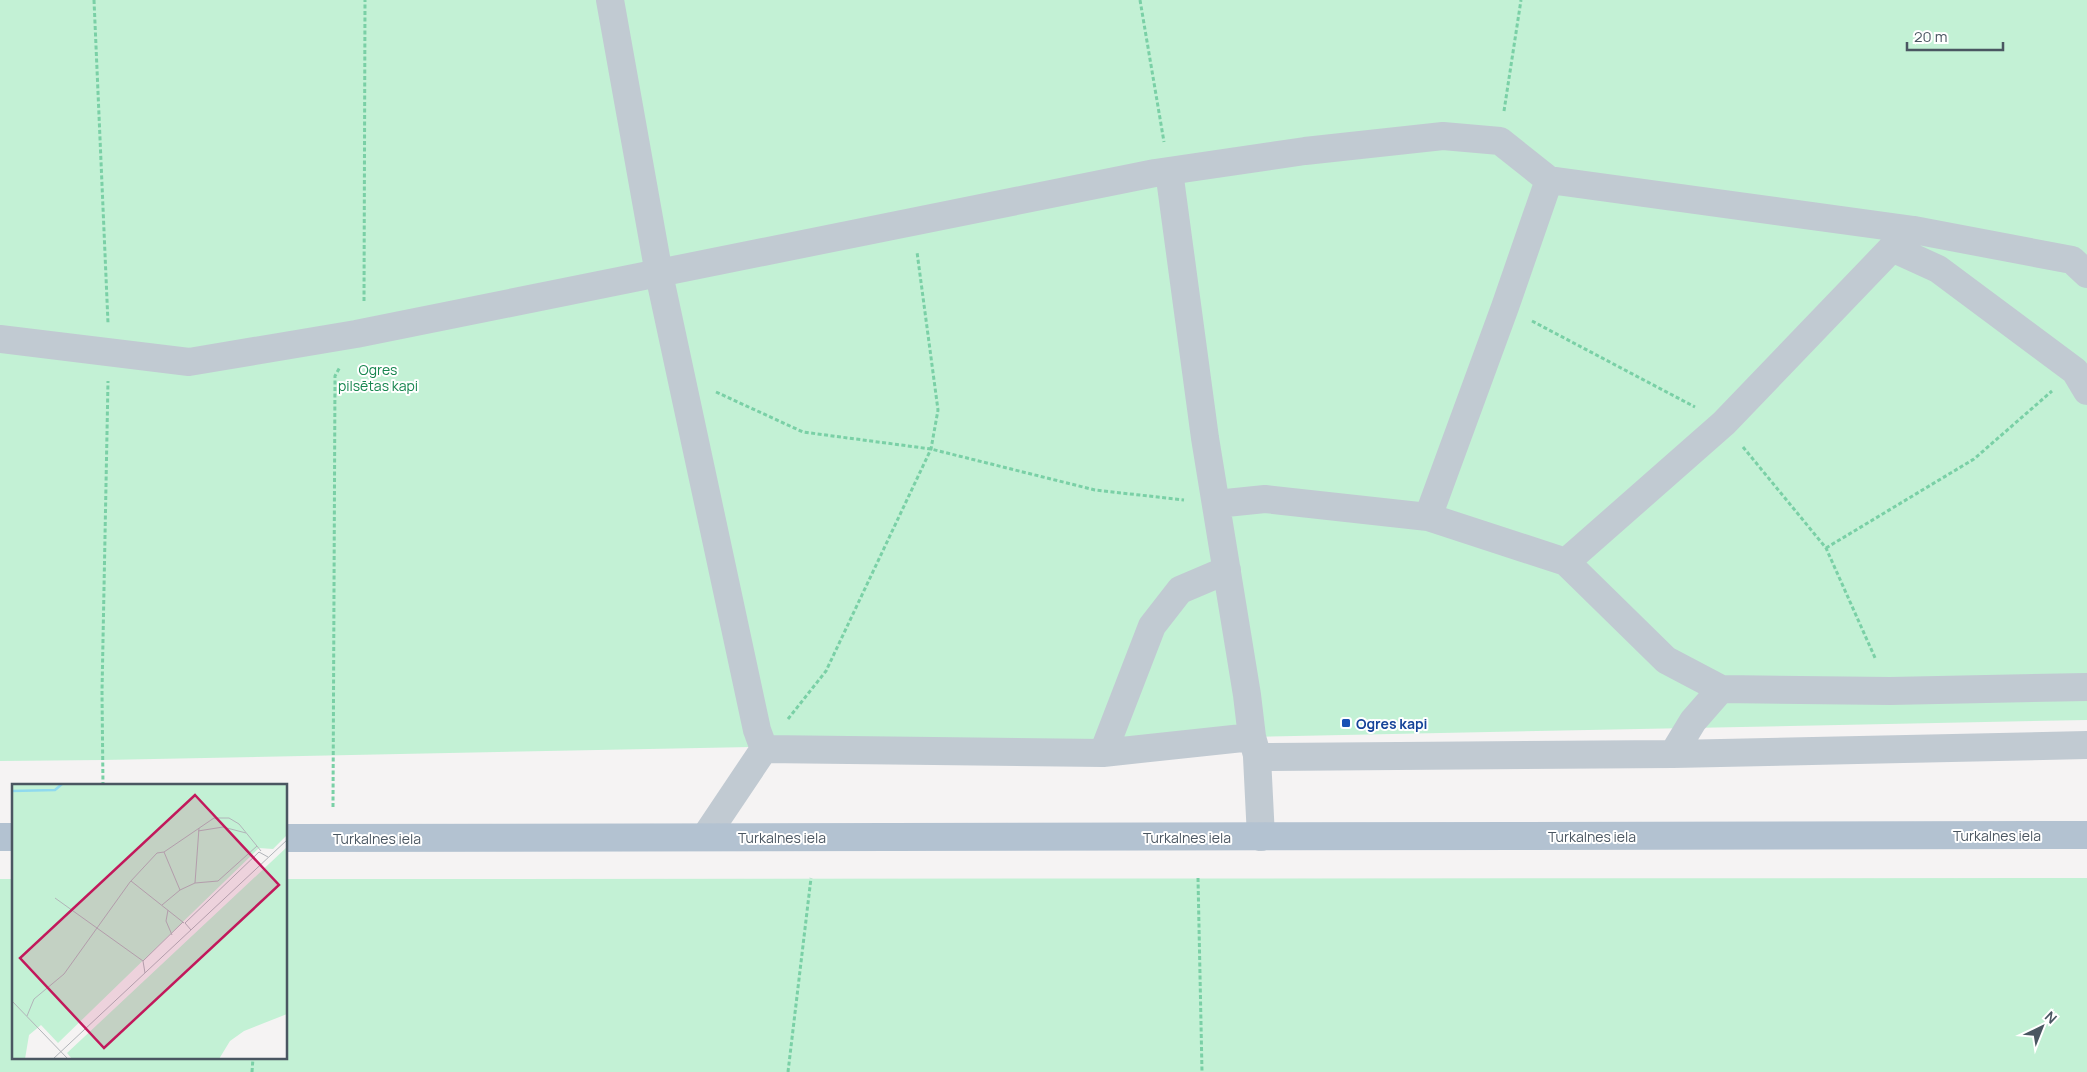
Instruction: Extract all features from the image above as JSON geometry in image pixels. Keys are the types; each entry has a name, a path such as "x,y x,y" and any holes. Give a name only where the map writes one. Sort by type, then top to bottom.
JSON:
{"main road":[{"name":"Turkalnes iela","path":"288,838 2087,835"}],"street":[{"path":"610,0 659,274 757,730 764,749"},
{"path":"0,339 189,362 356,334 1169,171 1305,151 1443,136 1500,141 1549,180 1914,230 2072,260 2087,274"},
{"path":"1169,171 1205,438 1255,747 1261,837"},
{"path":"1428,517 1505,307 1549,180"},
{"path":"1566,562 1724,422 1892,248 1914,230"},
{"path":"1892,248 1938,270 2081,381"},
{"path":"1216,504 1265,499 1428,517 1566,562 1666,660 1721,690 1890,691 2087,687"},
{"path":"1103,753 1152,626 1180,590 1227,570"},
{"path":"1674,754 1693,721 1721,690"},
{"path":"764,749 1103,753 1255,747 1674,754 2087,745"},
{"path":"705,837 764,749"}],"path":[{"path":"94,0 109,352 102,692 103,784"},
{"path":"333,838 335,376 356,334 364,307 366,0"},
{"path":"1140,0 1169,171"},
{"path":"1500,141 1521,0"},
{"path":"764,749 826,671 931,449 938,410 913,222"},
{"path":"1505,307 1724,422 1826,548 1890,691"},
{"path":"681,376 803,432 931,449 1095,490 1216,504"},
{"path":"1826,548 1974,459 2081,381"},
{"path":"788,1072 811,878"},
{"path":"1198,878 1202,1072"}],"green space":[{"name":"Ogres pilsētas kapi","path":"0,0 2087,0 2087,720 0,761"},
{"path":"2087,878 2087,1072 0,1072 0,879 12,879 12,1060 288,1060 288,879"}],"place":[{"name":"Ogres kapi","path":"1346,723"}]}
